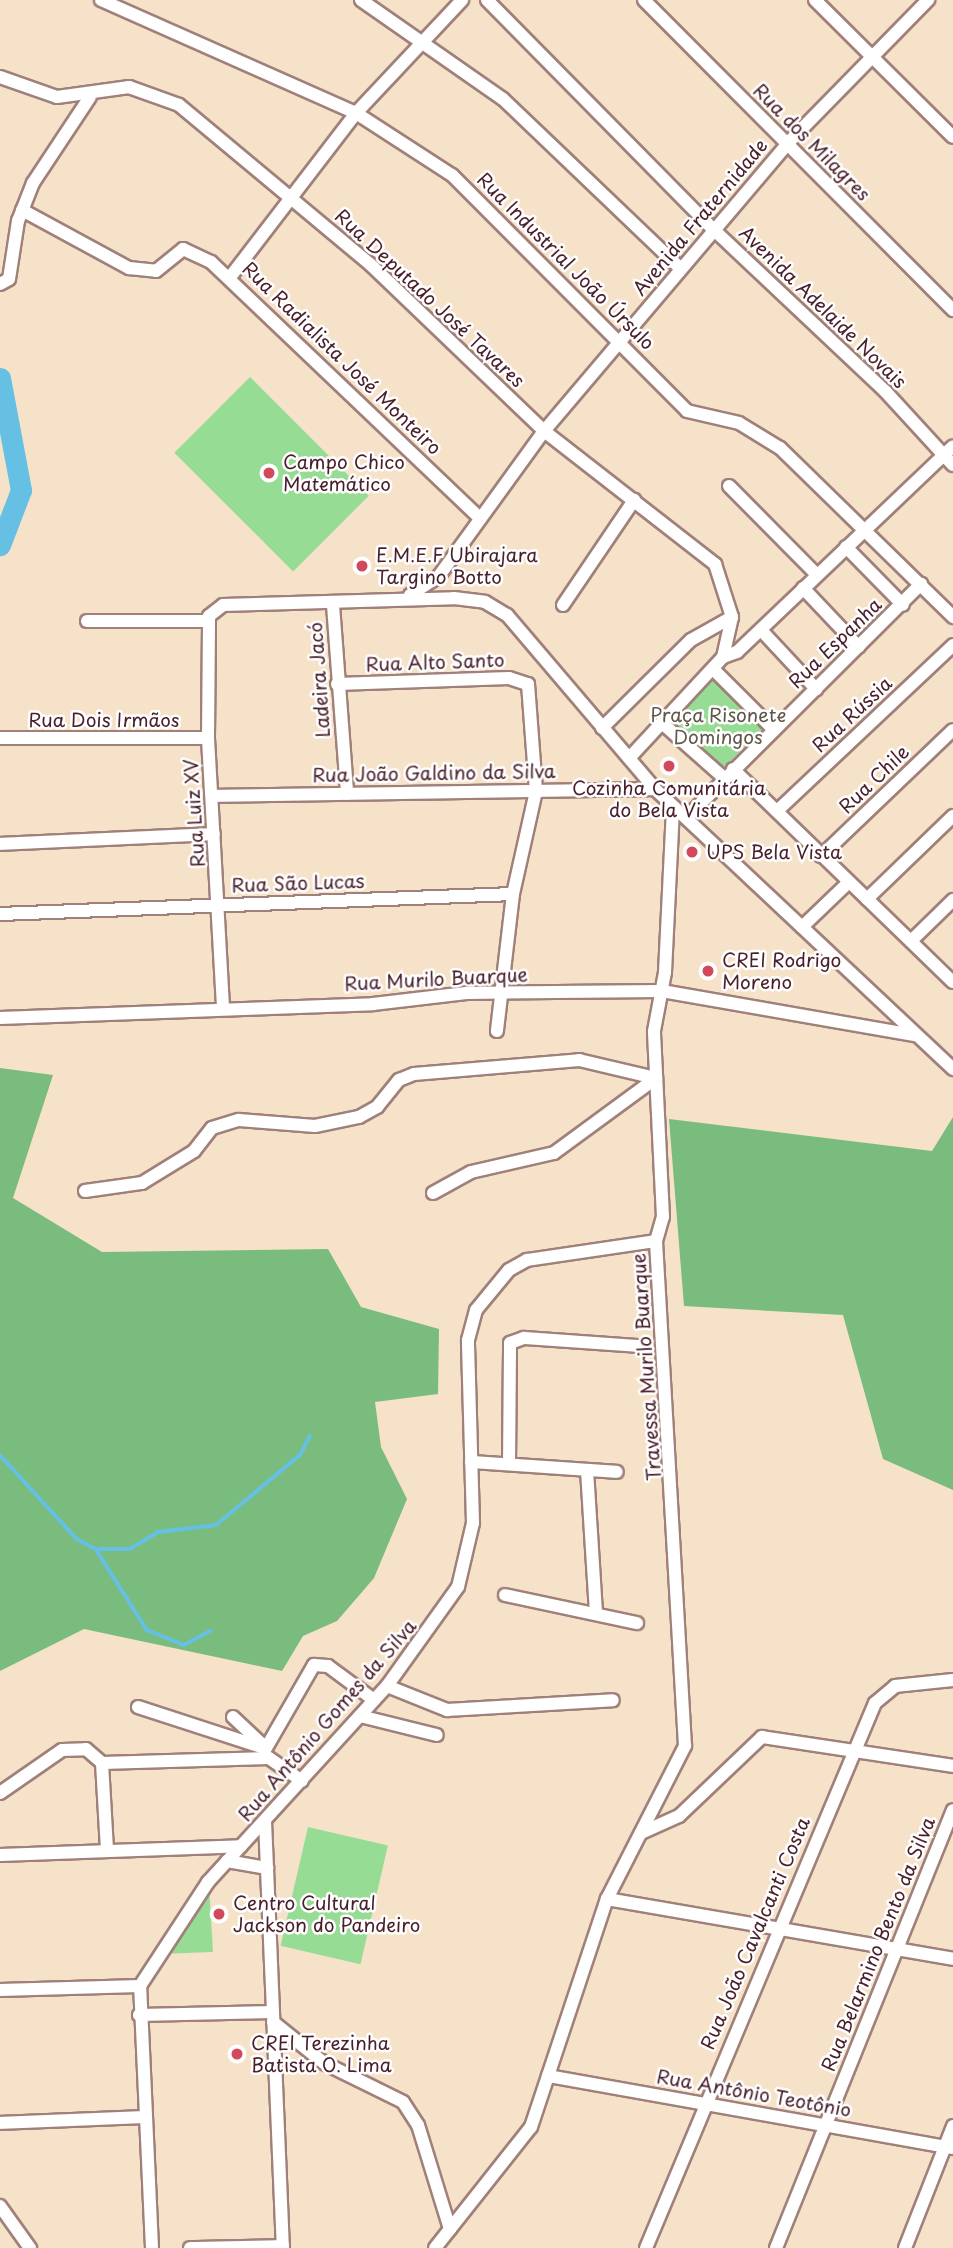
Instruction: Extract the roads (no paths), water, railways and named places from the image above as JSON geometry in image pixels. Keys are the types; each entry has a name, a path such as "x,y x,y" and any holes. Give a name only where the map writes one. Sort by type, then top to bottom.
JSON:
{"street":[{"name":"Rua Industrial João Úrsulo","path":"101,0 356,113 452,175 687,411 765,437 864,528 953,617"},
{"path":"361,0 422,38 559,149 681,270"},
{"path":"231,276 356,113 422,38 462,0"},
{"name":"Avenida Adelaide Novais","path":"487,0 713,229 950,456"},
{"name":"Rua dos Milagres","path":"644,0 953,310"},
{"path":"815,0 953,137"},
{"name":"Avenida Fraternidade","path":"406,597 439,576 544,430 787,144 928,0"},
{"name":"Rua Deputado José Tavares","path":"0,77 57,97 90,97 128,87 164,95 292,199 544,430 715,564 732,617"},
{"path":"0,284 9,279 22,210 90,97"},
{"name":"Rua Radialista José Monteiro","path":"22,210 130,268 156,271 183,249 231,276 479,517"},
{"path":"629,758 714,670 723,657 761,630 864,528 950,456"},
{"path":"729,486 816,574"},
{"path":"563,605 634,500"},
{"path":"846,547 903,605"},
{"name":"Rua Espanha","path":"686,818 903,605 921,584"},
{"path":"803,588 859,648"},
{"path":"87,621 209,618 223,605 333,605 406,597 475,600 502,610 655,789 953,1069"},
{"name":"Ladeira Jacó","path":"333,605 347,793"},
{"path":"723,657 732,617"},
{"path":"602,727 691,640 732,617"},
{"name":"Rua Luiz XV","path":"209,618 208,738 223,1007"},
{"path":"761,630 816,689"},
{"name":"Rua Rússia","path":"777,811 953,645"},
{"path":"714,670 774,730"},
{"name":"Rua Alto Santo","path":"337,684 509,678 530,689 536,791"},
{"path":"662,723 777,811 953,982"},
{"name":"Rua Chile","path":"821,856 953,730"},
{"name":"Rua Dois Irmãos","path":"0,738 208,738"},
{"name":"Rua João Galdino da Silva","path":"213,796 655,789"},
{"path":"498,1031 500,992 513,894 536,791"},
{"name":"Travessa Murilo Buarque","path":"548,2076 607,1899 640,1833 679,1765 687,1729 656,1241 663,1217 654,1031 662,991 673,807"},
{"path":"867,899 953,816"},
{"path":"0,844 214,834"},
{"path":"802,927 849,882"},
{"name":"Rua São Lucas","path":"0,914 513,894"},
{"path":"911,941 953,900"},
{"name":"Rua Murilo Buarque","path":"0,1018 223,1007 373,1004 500,992 662,991 914,1035"},
{"path":"85,1191 142,1183 194,1151 212,1128 239,1120 315,1126 359,1117 377,1107 399,1080 414,1074 579,1060 656,1078"},
{"path":"433,1193 471,1172 554,1153 656,1078"},
{"name":"Rua Antônio Gomes da Silva","path":"152,2248 139,2015 140,1986 178,1921 240,1846 387,1686 458,1587 472,1523 468,1340 489,1290 527,1259 656,1241"},
{"path":"509,1464 510,1343 524,1338 638,1346"},
{"path":"471,1462 617,1472"},
{"path":"587,1469 596,1615"},
{"path":"505,1595 637,1623"},
{"path":"267,1753 314,1665 328,1666 374,1700"},
{"name":"Rua João Cavalcanti Costa","path":"646,2248 775,1928 884,1693 906,1683 953,1680"},
{"path":"387,1686 447,1710 613,1700"},
{"path":"138,1707 267,1753"},
{"path":"360,1716 437,1735"},
{"path":"233,1717 267,1753 302,1781"},
{"path":"640,1833 679,1816 755,1739 953,1766"},
{"path":"0,1793 62,1750 86,1749 102,1763 267,1753"},
{"path":"102,1763 107,1851"},
{"name":"Rua Belarmino Bento da Silva","path":"776,2248 953,1810"},
{"path":"190,2248 283,2247 265,1821"},
{"path":"0,1855 240,1846"},
{"path":"227,1861 267,1868"},
{"path":"607,1899 953,1959"},
{"path":"0,1990 140,1986"},
{"path":"139,2015 273,2017 324,2063 403,2102 418,2125 443,2241"},
{"path":"443,2241 531,2127 548,2076"},
{"name":"Rua Antônio Teotônio","path":"548,2076 949,2147"},
{"path":"0,2123 145,2117"},
{"path":"905,2248 949,2147 953,2126"},
{"path":"0,2206 30,2248"}],"waterway":[{"path":"0,378 21,490 0,545"},
{"path":"0,1455 77,1539 96,1549 130,1549 158,1532 216,1525 300,1455 310,1436"},
{"path":"96,1549 147,1630 184,1645 210,1631"}],"place":[{"name":"Campo Chico Matemático","path":"269,473"},
{"name":"E.M.E.F Ubirajara Targino Botto","path":"362,566"},
{"name":"Cozinha Comunitária do Bela Vista","path":"669,766"},
{"name":"UPS Bela Vista","path":"692,852"},
{"name":"CREI Rodrigo Moreno","path":"708,971"},
{"name":"Centro Cultural Jackson do Pandeiro","path":"219,1914"},
{"name":"CREI Terezinha Batista O. Lima","path":"237,2054"}],"park label":[{"name":"Praça Risonete Domingos","path":"718,726"}]}
